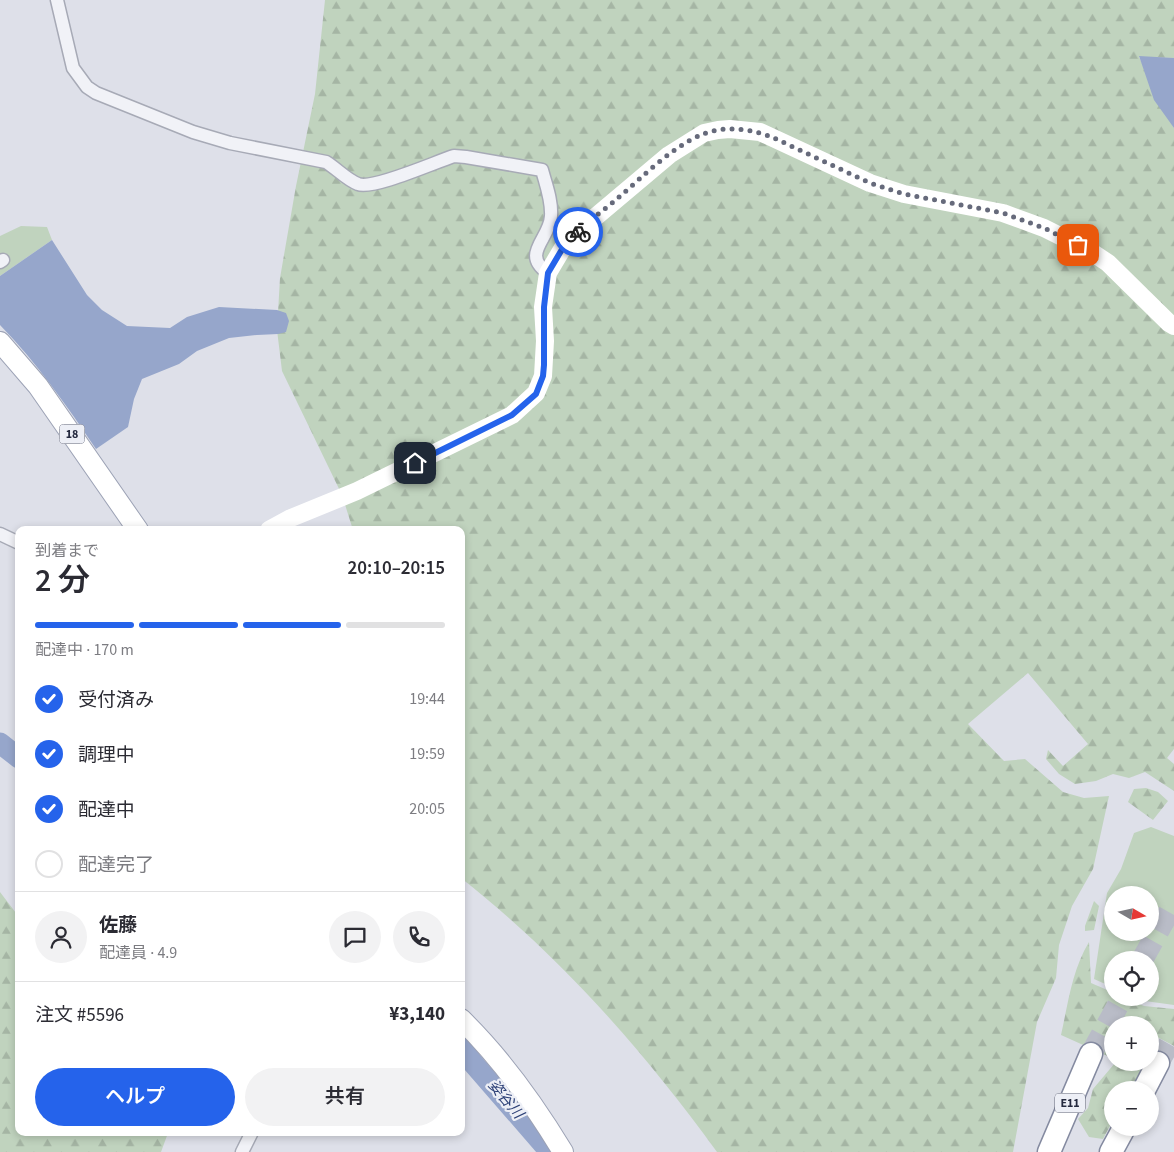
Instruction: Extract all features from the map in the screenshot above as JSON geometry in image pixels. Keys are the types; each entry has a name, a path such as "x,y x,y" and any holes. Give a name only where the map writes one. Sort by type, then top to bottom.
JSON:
{"highway":[{"name":"E11","path":"1049,1152 1091,1054"},
{"path":"1111,1152 1120,1136"}],"main road":[{"name":"18","path":"0,342 38,386 131,526"},
{"path":"465,1023 515,1079 563,1152"}],"street":[{"path":"57,0 73,68 87,86 96,93 193,132 230,143 326,162 337,168 355,183 361,185 380,182 454,156 466,156 542,170 551,204 551,218 548,230 537,249 536,262 540,268 548,273"},
{"path":"276,526 291,518 357,491 512,415 530,400 536,394 543,376 544,307 548,273 564,246 580,230 669,155 704,133 718,130 760,132 870,183 904,194 1003,213 1058,235 1090,251 1108,263 1174,326"},
{"path":"0,534 15,541"},
{"path":"242,1152 250,1136"}],"green space":[{"path":"325,0 1174,0 1174,58 1139,57 1174,128 1174,749 1167,758 1174,764 1174,791 1145,772 1129,778 1113,774 1096,781 1075,784 1059,774 1046,759 1048,750 1063,766 1088,744 1028,673 968,724 1004,761 1025,759 1063,792 1084,798 1109,796 1093,869 1072,906 1059,945 1056,978 1037,1022 1013,1152 717,1152 660,1077 598,1006 532,939 465,881 465,526 352,526 342,495 282,371 277,330 280,278 315,94"},
{"path":"21,226 47,227 52,240 0,276 0,236"},
{"path":"1146,788 1158,792 1168,801 1153,820 1128,802 1134,789"},
{"path":"1151,827 1174,836 1174,1005 1159,1003 1159,951 1104,951 1104,983 1094,979 1104,913 1104,941 1159,941 1159,886 1111,886 1121,869 1134,833"},
{"path":"0,892 15,912 15,1136 167,1136 161,1152 0,1152"},
{"path":"1094,901 1099,906 1094,930 1085,931 1085,926"},
{"path":"1089,942 1091,983 1104,989 1104,1006 1144,1006 1174,1009 1174,1046 1159,1038 1159,1016 1104,1016 1104,1054 1061,1035 1068,999 1083,953"},
{"path":"1108,1071 1141,1071 1135,1081 1104,1081 1105,1136 1103,1139 1089,1137 1078,1119 1088,1108 1093,1089"}],"water":[{"path":"1139,56 1174,58 1174,128 1154,100"},
{"path":"52,240 87,295 102,310 127,326 170,328 187,317 219,307 277,310 286,313 289,321 286,332 229,338 197,351 179,364 142,379 134,399 128,427 96,449 39,370 0,325 0,276"}],"waterway":[{"name":"姿谷川","path":"0,743 15,755"},
{"name":"姿谷川","path":"465,1051 472,1062 550,1152"}],"tunnel":[{"path":"1147,951 1174,903"},
{"path":"1091,1054 1118,1006"},
{"path":"1159,1061 1174,1035"}],"way so far":[{"path":"578,232 679,148 704,133 730,129 760,132 870,183 904,194 1003,213 1044,228 1078,245"}],"route":[{"path":"415,463 512,415 536,394 543,376 544,307 548,273 564,246 578,232"}]}
